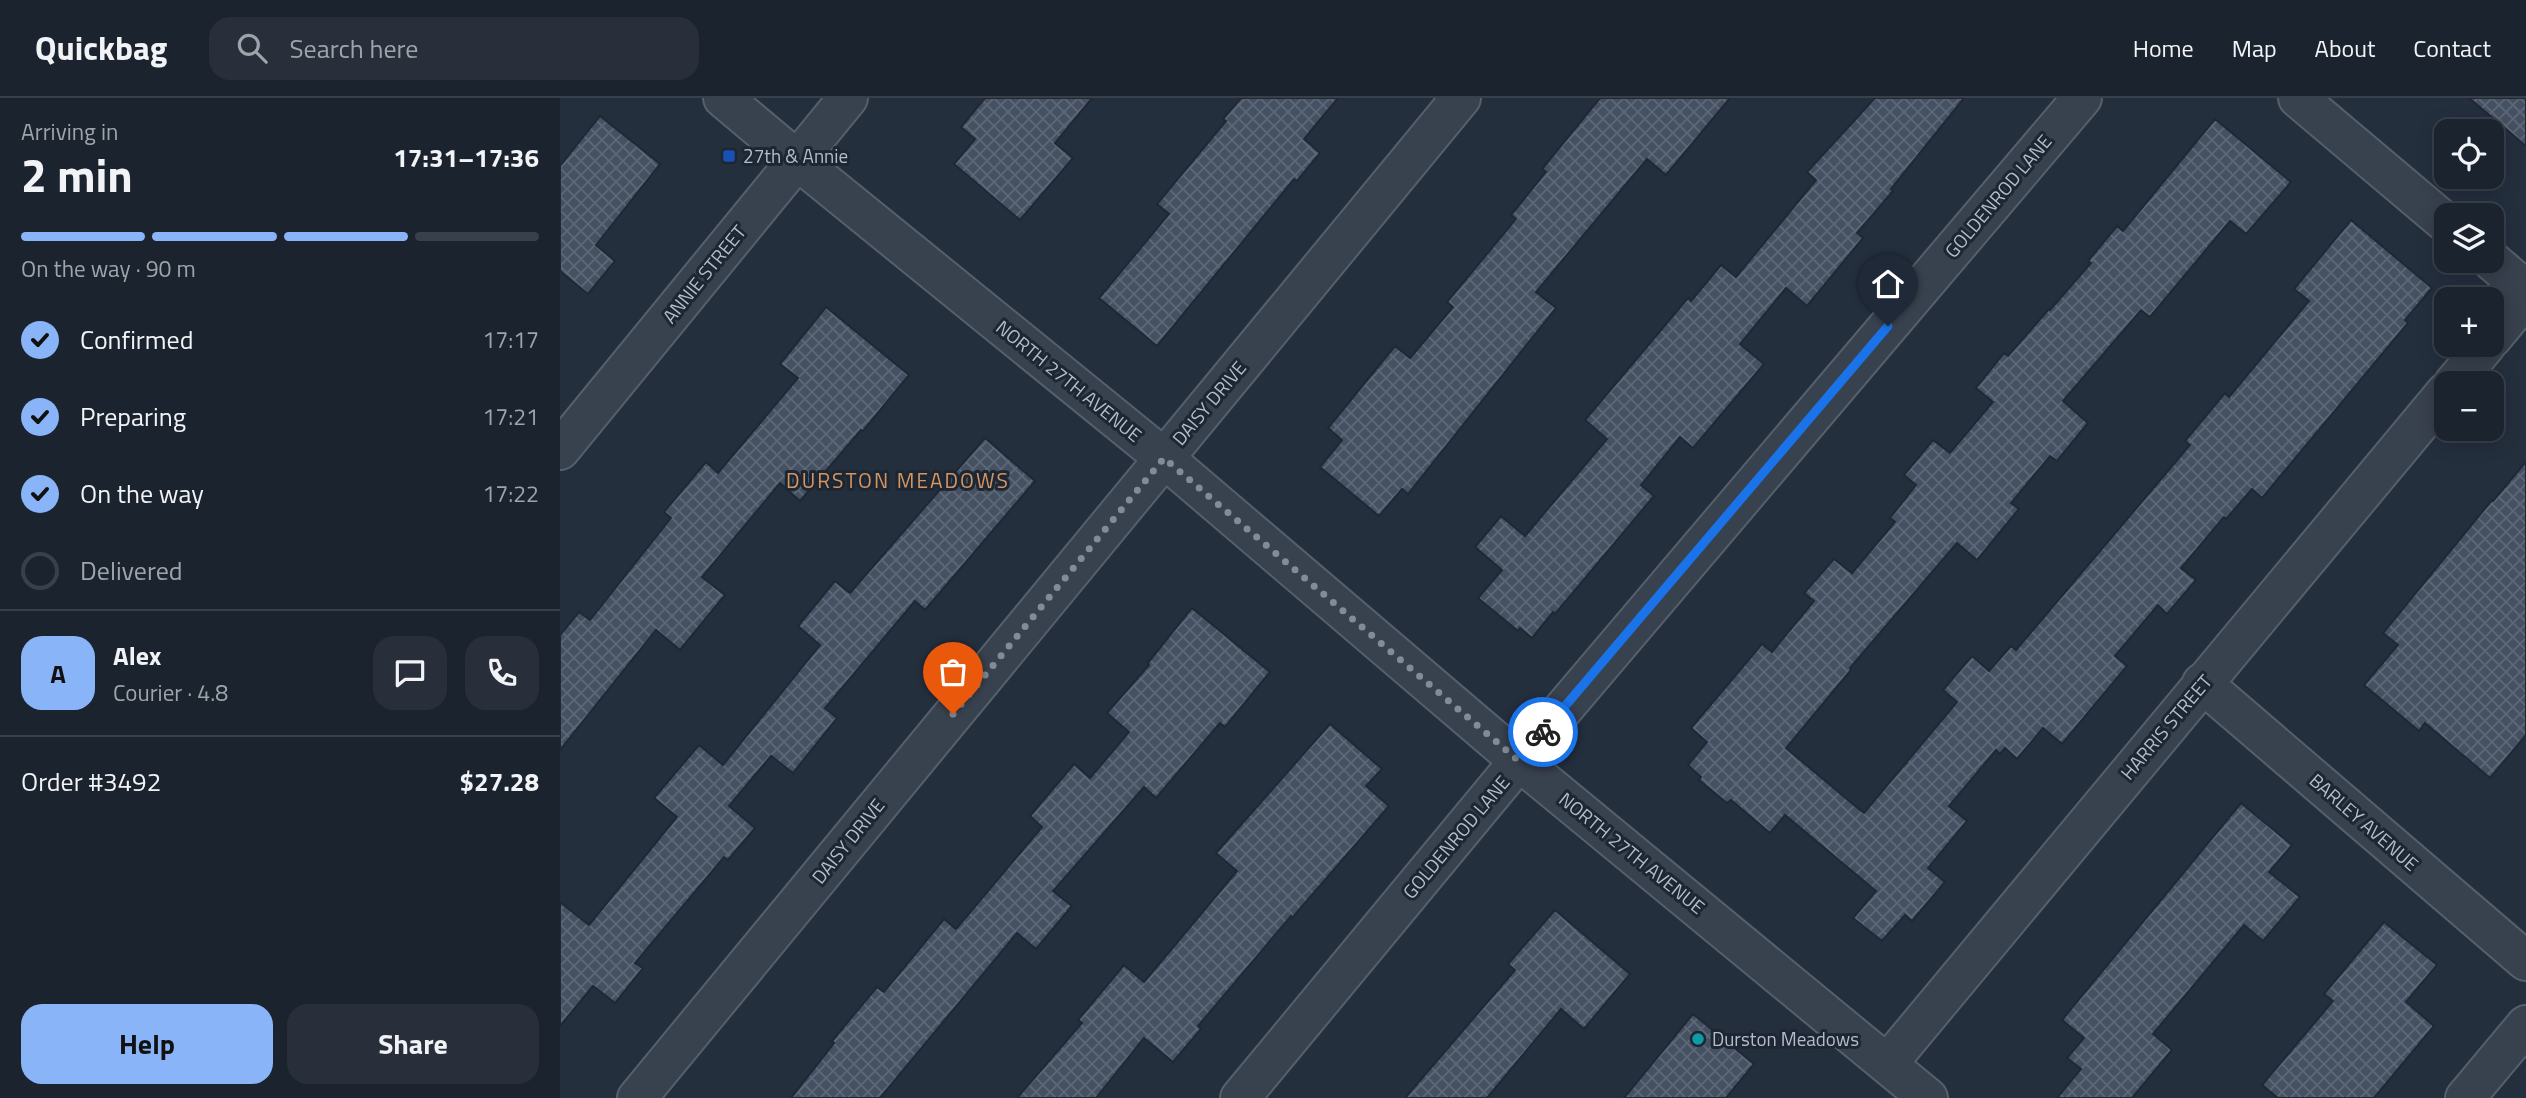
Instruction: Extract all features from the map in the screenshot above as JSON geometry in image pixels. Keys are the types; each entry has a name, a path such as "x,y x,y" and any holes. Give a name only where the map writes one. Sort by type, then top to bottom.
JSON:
{"street":[{"name":"NORTH 27TH AVENUE","path":"723,98 1164,458 1519,761 1928,1098"},
{"name":"ANNIE STREET","path":"560,450 848,98"},
{"name":"DAISY DRIVE","path":"637,1098 1461,98"},
{"name":"GOLDENROD LANE","path":"1240,1098 1519,761 2082,98"},
{"path":"2298,98 2434,213"},
{"path":"2504,271 2526,290"},
{"path":"2504,324 2526,297"},
{"path":"2464,371 2476,357"},
{"name":"HARRIS STREET","path":"1888,1063 2434,406"},
{"name":"BARLEY AVENUE","path":"2202,683 2526,961"},
{"path":"2465,1098 2526,1025"}],"building":[{"path":"985,98 1092,98 1055,143 1073,158 1020,220 954,164 975,139 961,127"},
{"path":"1241,98 1338,98 1304,139 1320,153 1297,181 1294,179 1157,346 1099,298 1169,214 1157,204 1226,121 1223,119"},
{"path":"1600,98 1730,98 1666,175 1647,159 1536,292 1556,308 1408,494 1402,489 1379,516 1320,467 1342,440 1328,428 1395,346 1410,358 1453,307 1447,302 1516,219 1511,215 1546,172 1542,169"},
{"path":"1875,98 1964,98 1891,189 1893,191 1857,233 1863,238 1807,306 1786,288 1740,344 1764,364 1693,448 1680,437 1641,485 1654,496 1532,638 1520,628 1518,631 1478,598 1502,570 1475,547 1501,516 1525,536 1607,439 1585,420 1688,298 1691,301 1721,265 1736,277 1816,180 1807,172"},
{"path":"2469,98 2526,98 2526,146 2504,127 2504,119 2494,119"},
{"path":"600,116 660,164 596,245 615,261 588,294 560,271 560,166"},
{"path":"2215,119 2291,182 2246,234 2230,221 2150,317 2141,310 2063,401 2088,423 2057,461 2050,456 2011,503 2019,509 1977,560 1957,543 1786,748 1860,810 1864,813 1957,702 1943,690 1972,656 1989,671 2011,646 2016,650 2190,445 2185,441 2225,393 2229,397 2309,301 2294,289 2351,220 2432,288 2405,320 2408,323 2262,498 2252,489 2226,519 2224,517 2181,568 2196,580 2167,614 2158,605 2115,656 2127,666 2062,744 2043,728 2017,759 2005,748 2000,754 1996,750 1949,806 1967,821 1928,868 1945,882 1912,921 1905,915 1882,941 1853,918 1876,891 1785,815 1770,833 1731,800 1727,803 1699,780 1701,777 1688,765 1707,742 1691,728 1762,644 1772,652 1814,601 1804,593 1834,559 1852,573 1895,522 1890,518 1916,485 1904,475 1933,440 1950,453 1993,402 1976,388 2004,353 2008,356 2091,263 2088,261 2117,226 2123,231"},
{"path":"826,307 909,375 800,501 780,483 702,577 725,595 680,650 656,630 560,750 560,635 579,612 590,620 671,518 664,512 706,462 718,473 798,378 780,364"},
{"path":"985,438 1035,481 925,610 915,601 825,708 837,718 793,773 771,756 729,806 755,828 728,860 724,857 635,963 643,968 615,1003 593,986 560,1026 560,902 589,925 677,817 654,798 699,745 723,765 820,645 798,626 835,581 850,593"},
{"path":"2526,462 2526,735 2490,778 2425,723 2419,731 2364,685 2398,645 2383,633"},
{"path":"1192,608 1270,672 1225,727 1220,723 1156,798 1144,787 1053,891 1072,906 1036,949 1017,933 880,1098 791,1098 834,1043 832,1041 877,987 884,992 944,919 956,929 1042,827 1030,816 1074,764 1090,778 1129,732 1107,713 1149,665"},
{"path":"1330,724 1382,769 1366,786 1389,806 1198,1026 1201,1029 1173,1062 1144,1038 1096,1098 1017,1098 1082,1023 1078,1020 1124,965 1144,982 1237,871 1216,853"},
{"path":"2241,803 2292,845 2269,872 2300,897 2263,941 2244,925 2153,1034 2172,1050 2132,1098 2057,1098 2081,1069 2067,1058 2084,1038 2062,1020"},
{"path":"1555,910 1630,974 1584,1029 1561,1009 1487,1098 1405,1098 1515,970 1508,964"},
{"path":"2384,922 2437,965 2406,1002 2434,1026 2374,1098 2278,1098 2262,1085 2333,1001 2324,994"},
{"name":"Durston Meadows","path":"1693,1014 1754,1064 1726,1098 1624,1098"}],"way so far":[{"path":"953,714 1164,458 1519,761 1543,732"}],"place":[{"name":"27th & Annie","path":"729,156"},
{"name":"Durston Meadows","path":"1698,1039"}],"district":[{"name":"DURSTON MEADOWS","path":"898,481"}],"route":[{"path":"1543,732 1888,326"}]}
